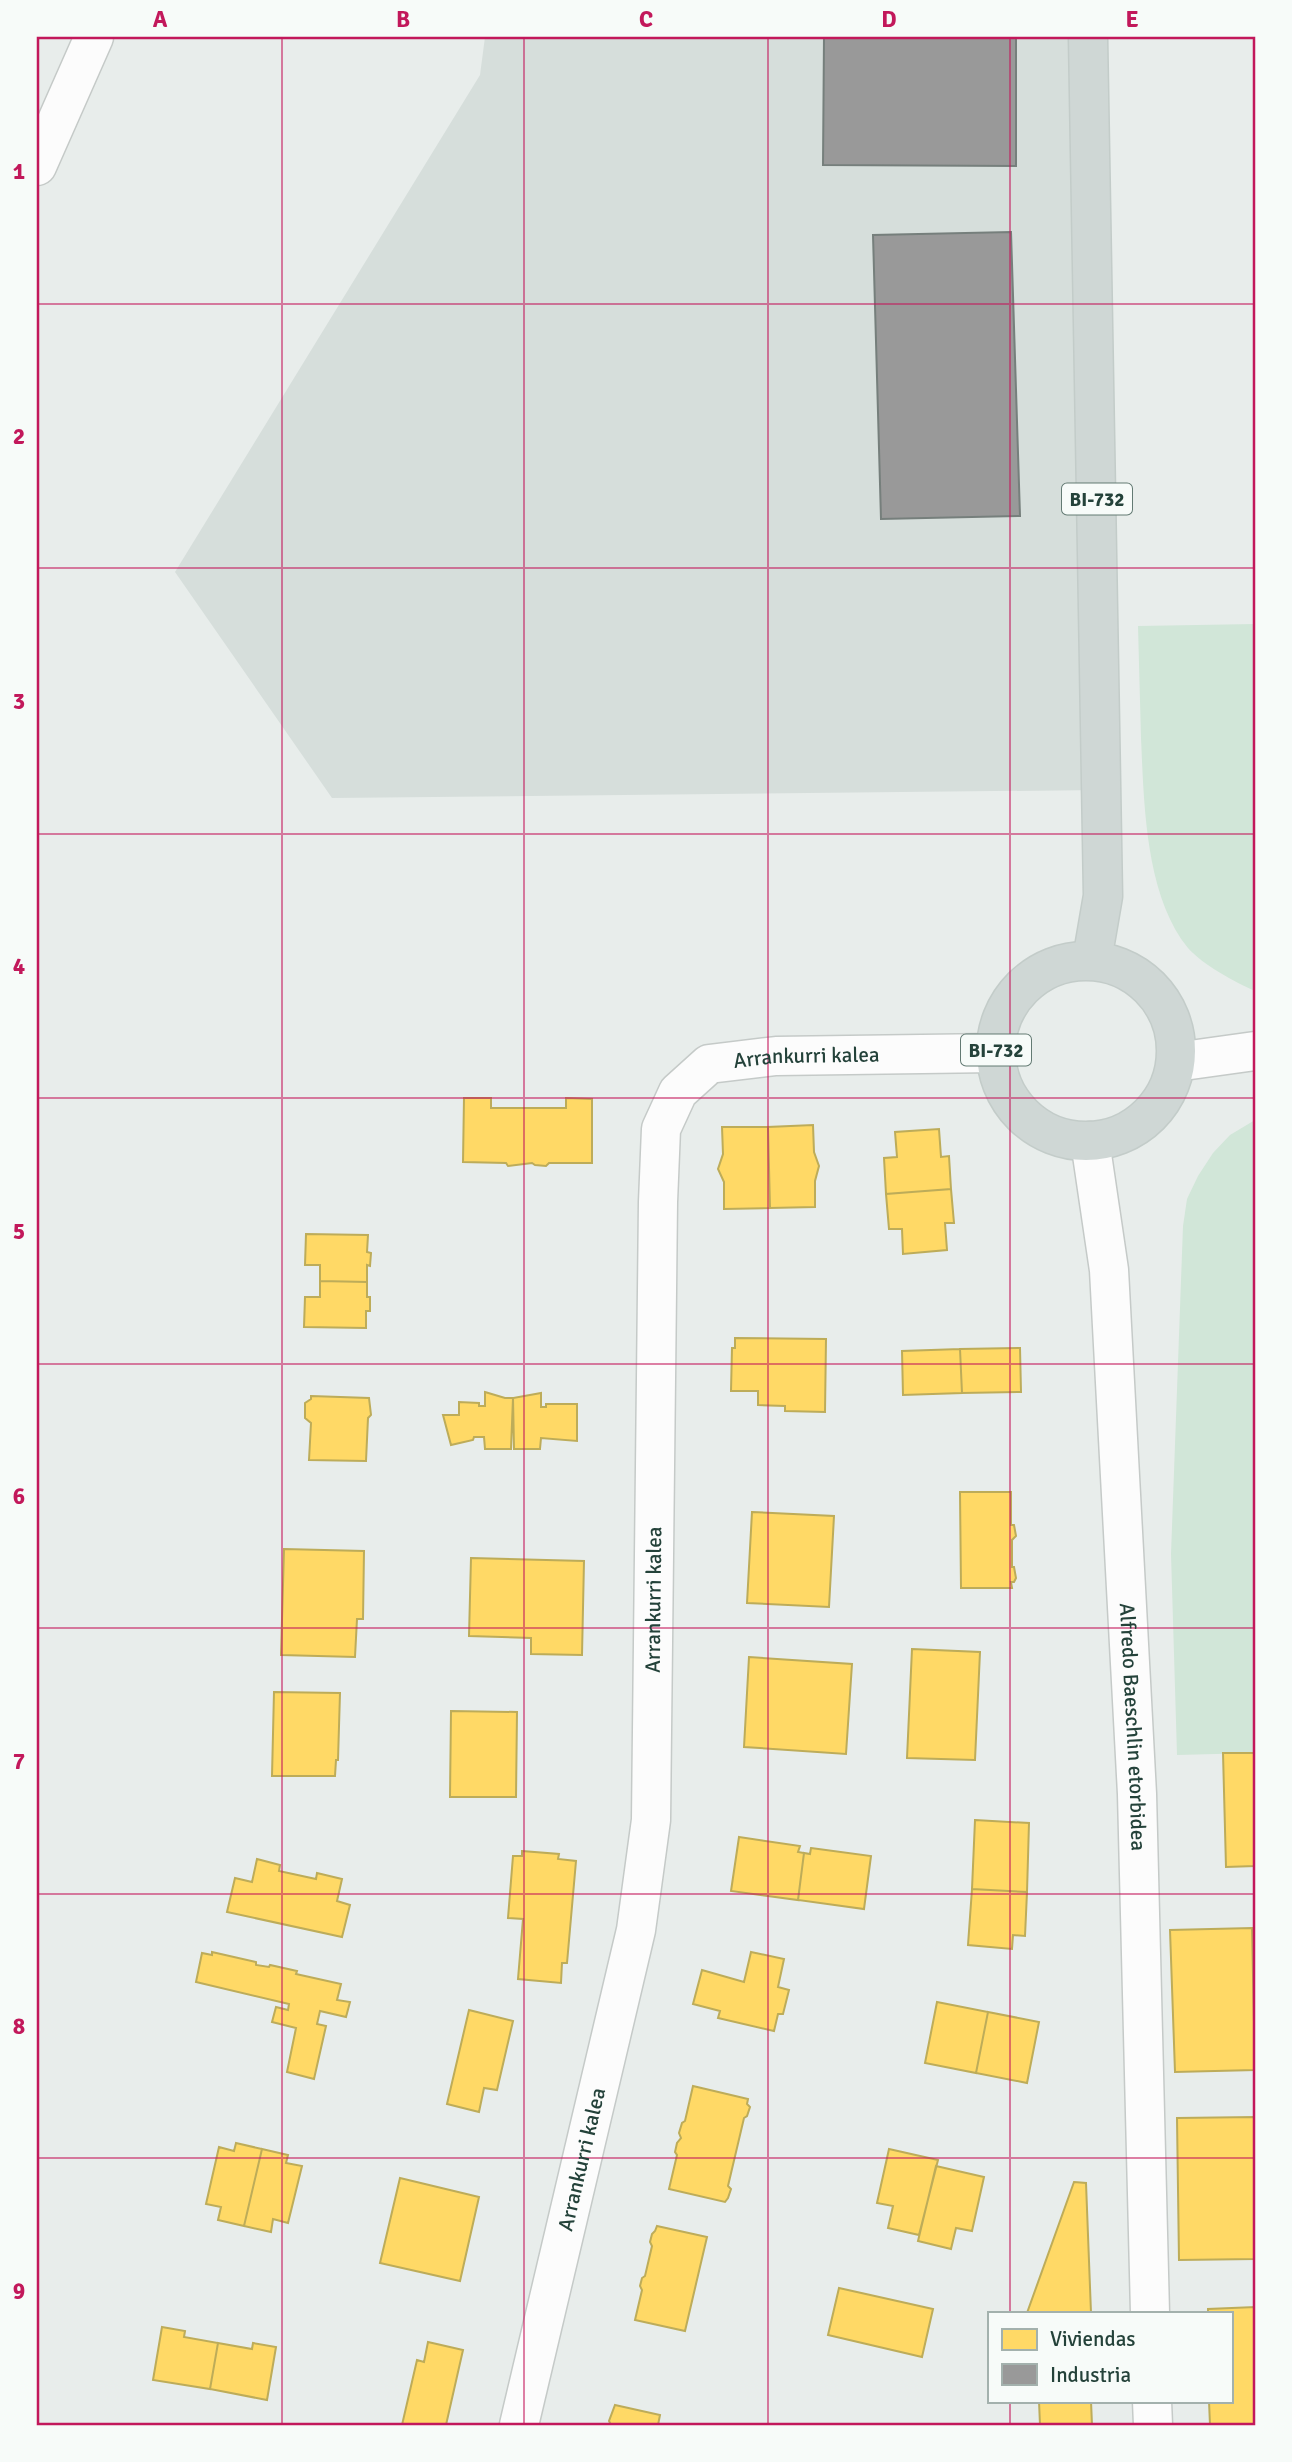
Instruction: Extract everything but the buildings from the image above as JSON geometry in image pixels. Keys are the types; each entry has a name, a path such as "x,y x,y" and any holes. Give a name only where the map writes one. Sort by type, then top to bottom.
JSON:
{"main road":[{"name":"BI-732","path":"1088,37 1103,896 1092,960"},
{"name":"BI-732","path":"1092,960 1121,967 1146,982 1165,1005 1175,1033 1176,1062 1169,1087 1156,1108 1138,1126 1115,1137 1090,1141 1062,1138 1035,1126 1015,1107 1000,1081 995,1053 999,1023 1013,996 1020,989 1034,976 1062,963 1092,960"}],"street":[{"path":"37,166 94,37"},
{"path":"1176,1062 1255,1051"},
{"name":"Arrankurri kalea","path":"519,2425 636,1930 651,1820 661,1129 678,1092 709,1064 776,1056 995,1053"},
{"name":"Alfredo Baeschlin etorbidea","path":"1090,1141 1109,1270 1137,1794 1150,2312"},
{"path":"1152,2402 1153,2425"}],"shaded area":[{"path":"485,37 1086,37 1101,790 332,798 175,572 480,75"}],"green space":[{"path":"1255,624 1255,991 1194,954 1174,926 1163,902 1155,875 1146,819 1138,626"},
{"path":"1255,1120 1255,1753 1177,1755 1171,1554 1183,1226 1187,1199 1213,1153 1230,1135"}]}
